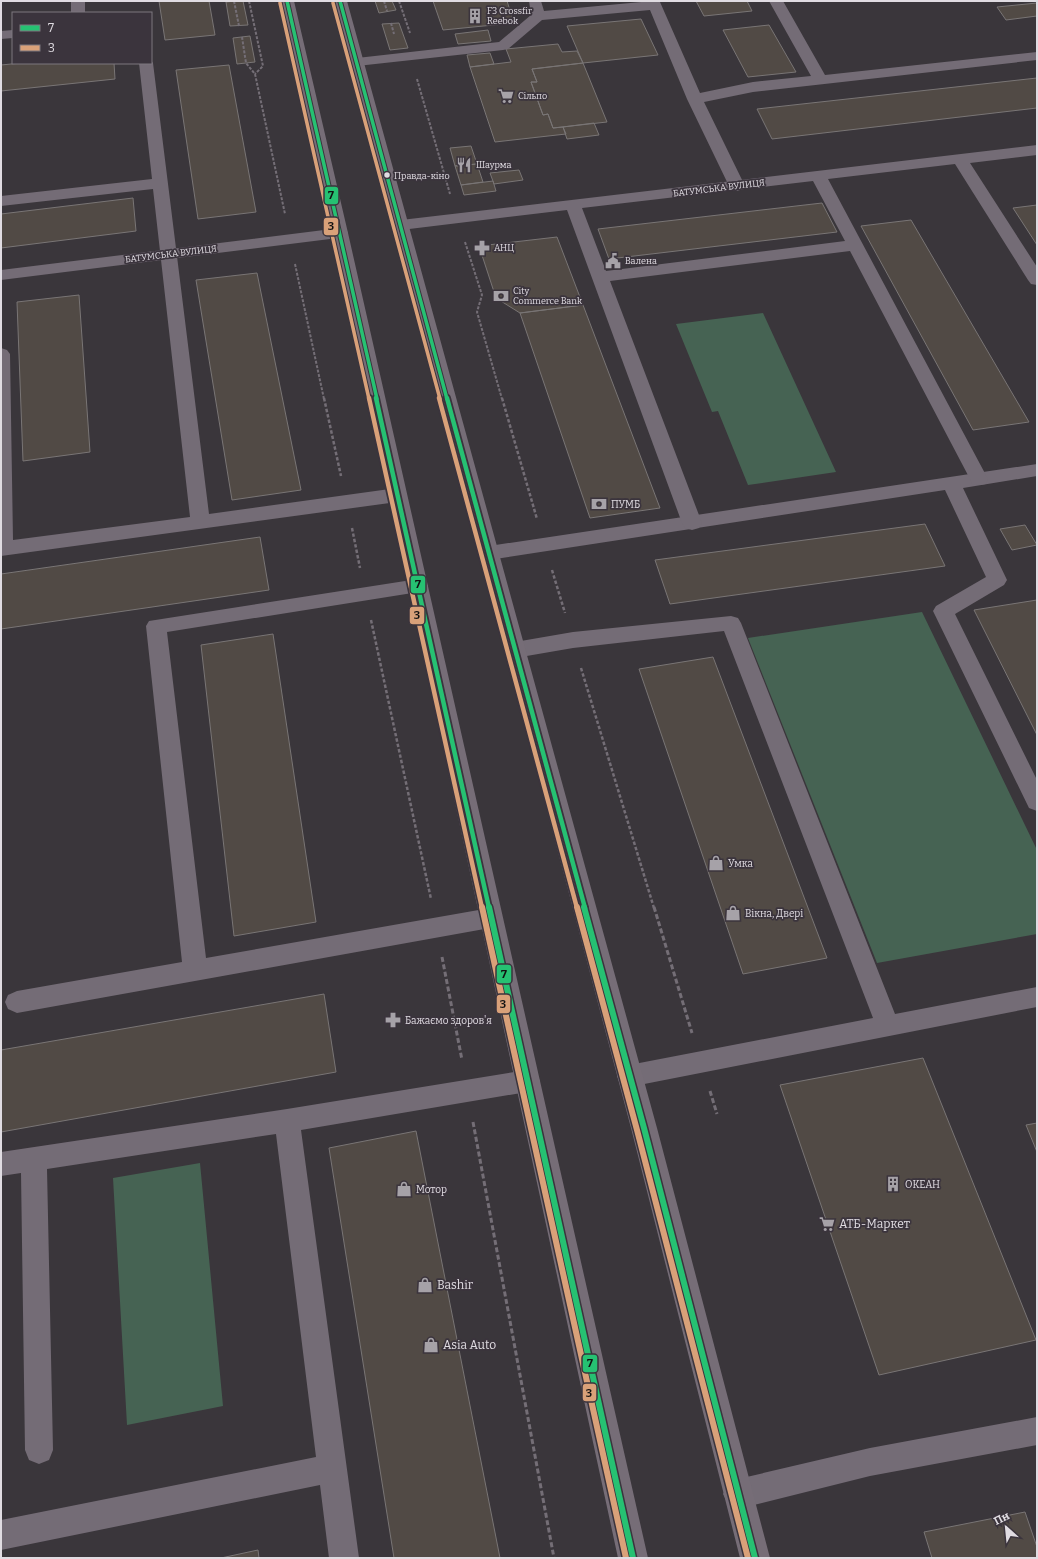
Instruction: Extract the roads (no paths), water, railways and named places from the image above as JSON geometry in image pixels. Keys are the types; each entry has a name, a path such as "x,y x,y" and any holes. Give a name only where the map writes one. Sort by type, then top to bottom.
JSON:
{"main road":[{"path":"287,1 340,233 526,1081 633,1558"},
{"path":"340,1 629,1076 755,1558"}],"street":[{"path":"78,1 78,12"},
{"path":"534,1 538,16"},
{"path":"776,1 821,80"},
{"path":"357,62 503,46 538,16 655,5 695,99 737,186"},
{"path":"1,35 12,34"},
{"path":"695,99 753,87 1037,56"},
{"path":"146,64 200,522"},
{"name":"БАТУМСЬКА ВУЛИЦЯ","path":"401,225 820,177 1037,150"},
{"path":"960,160 1037,280"},
{"path":"820,177 979,479"},
{"path":"1,201 161,183"},
{"path":"573,205 692,523"},
{"name":"БАТУМСЬКА ВУЛИЦЯ","path":"1,276 340,233"},
{"path":"600,277 855,245"},
{"path":"1,354 2,548 397,495"},
{"path":"489,553 1037,470"},
{"path":"951,483 997,580 943,611 1037,802"},
{"path":"195,970 156,626 418,586"},
{"path":"515,650 573,640 731,623 888,1026"},
{"path":"17,1002 490,918"},
{"path":"629,1076 1037,997"},
{"path":"1,1164 287,1121 526,1081"},
{"path":"287,1121 344,1558"},
{"path":"34,1160 33,1186 39,1450"},
{"path":"738,1494 870,1462 1037,1431"},
{"path":"1,1536 333,1468"}],"place":[{"name":"F3 Crossfir Reebok","path":"475,16"},
{"name":"Сільпо","path":"506,96"},
{"name":"Шаурма","path":"464,165"},
{"name":"Правда-кіно","path":"387,175"},
{"name":"АНЦ","path":"482,248"},
{"name":"Валена","path":"613,261"},
{"name":"City Commerce Bank","path":"501,296"},
{"name":"ПУМБ","path":"599,504"},
{"name":"Умка","path":"716,863"},
{"name":"Вікна, Двері","path":"733,913"},
{"name":"Бажаємо здоров'я","path":"393,1020"},
{"name":"ОКЕАН","path":"893,1184"},
{"name":"Мотор","path":"404,1189"},
{"name":"АТБ-Маркет","path":"827,1224"},
{"name":"Bashir","path":"425,1285"},
{"name":"Asia Auto","path":"431,1345"}]}
